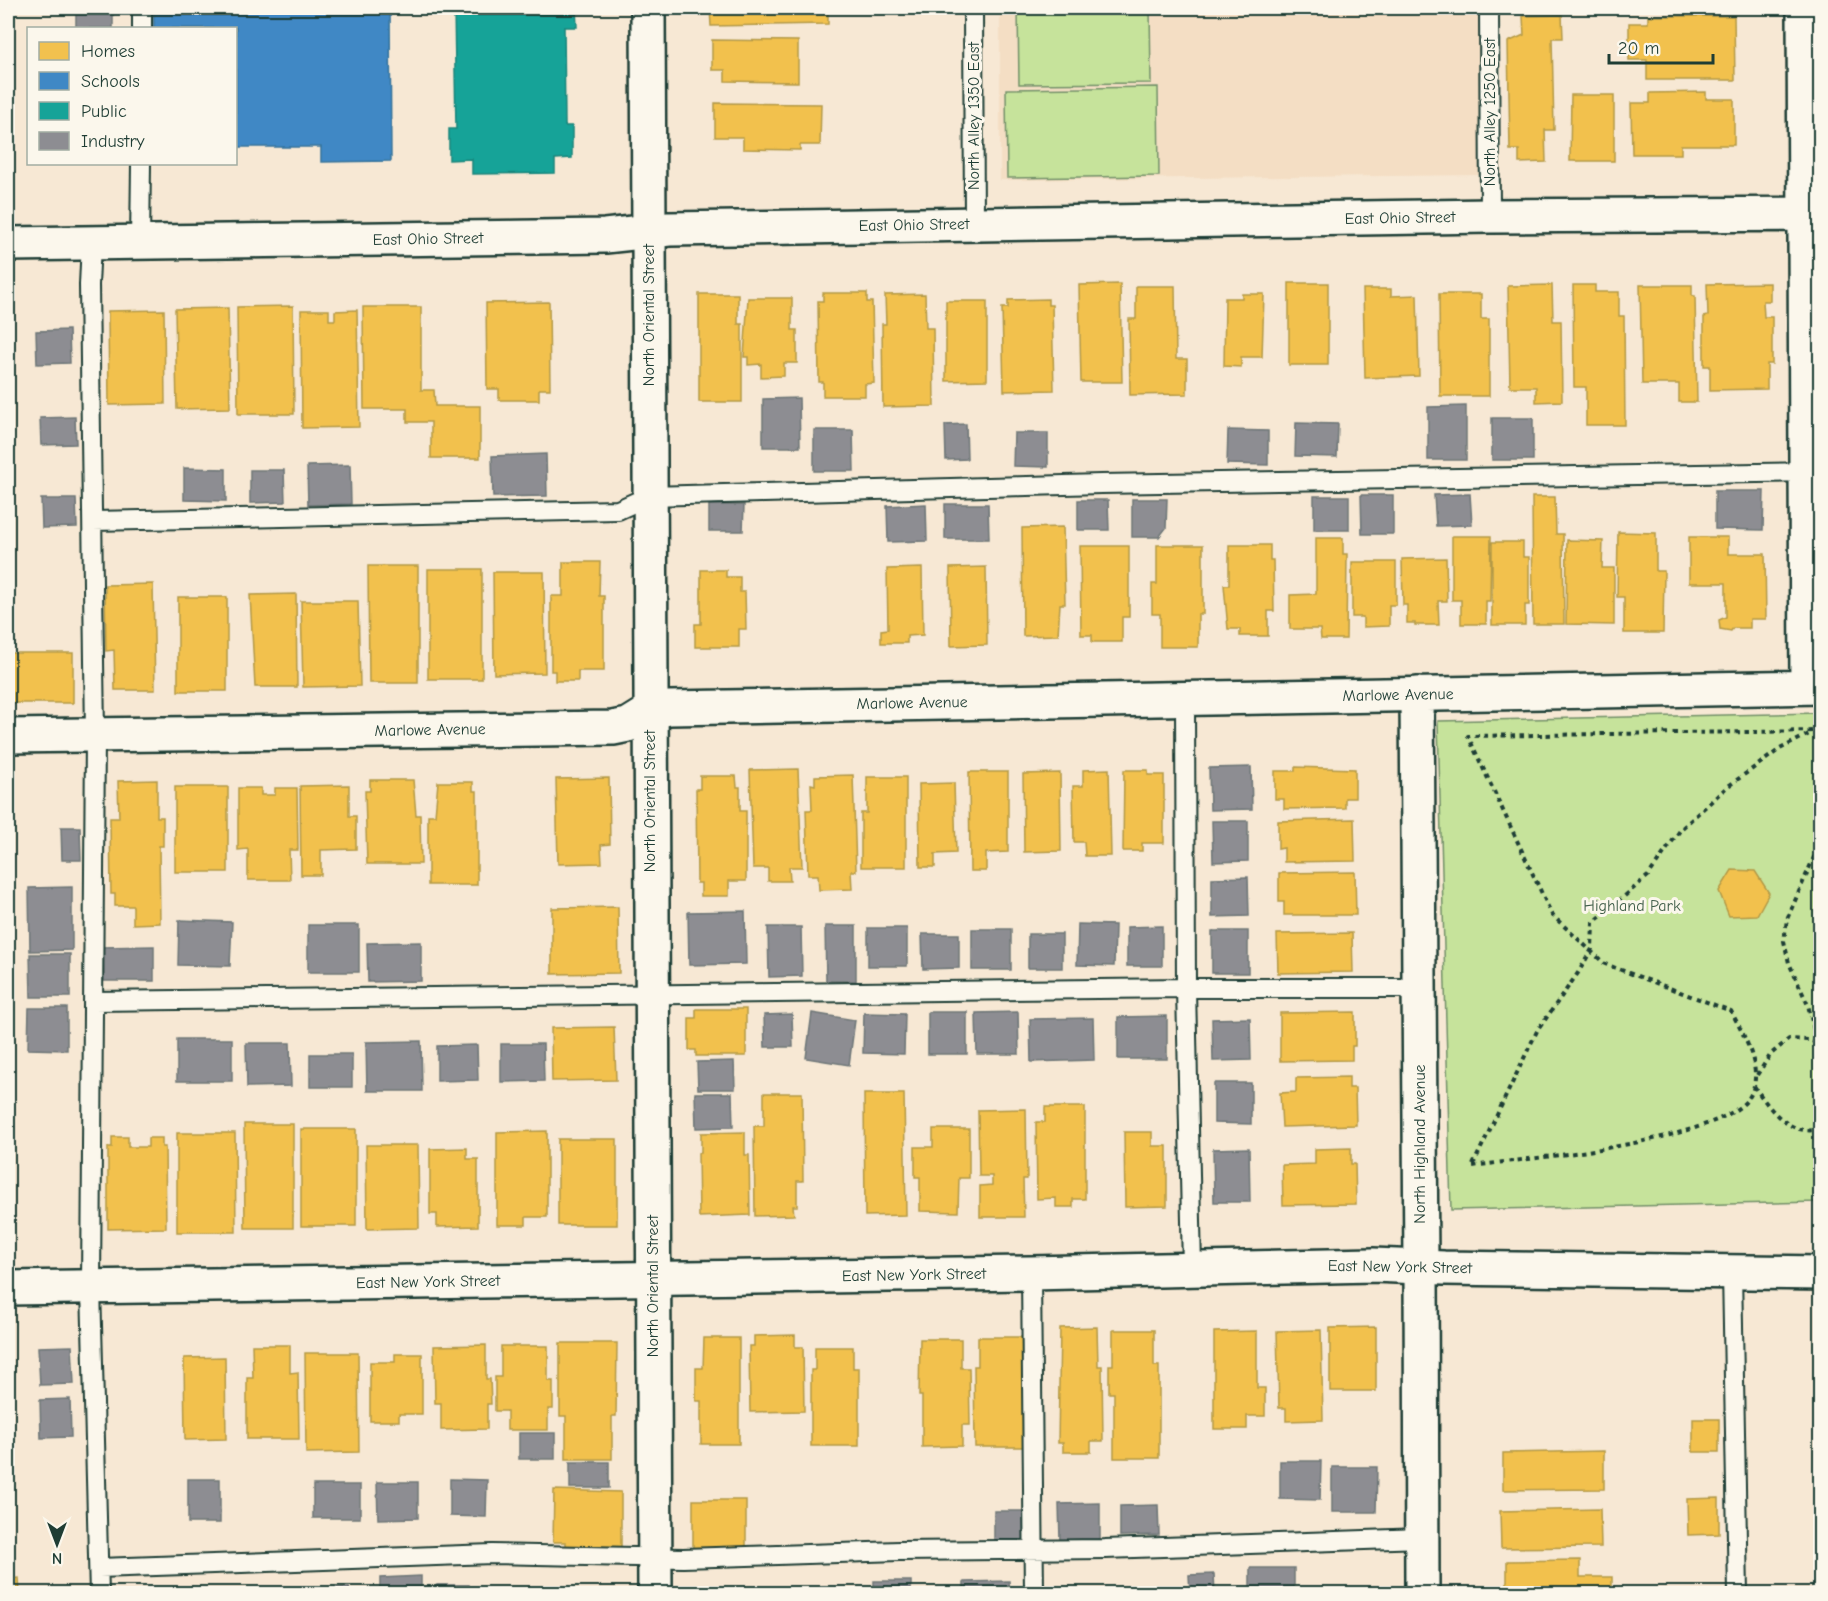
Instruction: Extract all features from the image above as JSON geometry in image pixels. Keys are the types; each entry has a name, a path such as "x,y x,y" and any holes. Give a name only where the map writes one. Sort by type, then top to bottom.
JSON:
{"street":[{"name":"North Oriental Street","path":"648,8 649,712 655,1593"},
{"path":"1804,8 1813,214 1814,687"},
{"name":"East Ohio Street","path":"8,244 605,236 649,232 974,224 1490,216 1813,214"},
{"name":"Marlowe Avenue","path":"8,736 613,728 628,725 649,712 669,708 1814,687"},
{"name":"North Highland Avenue","path":"1417,694 1422,1593"},
{"name":"East New York Street","path":"8,1288 1031,1274 1192,1268 1421,1265 1444,1268 1821,1273"}],"lane":[{"path":"142,8 142,27"},
{"name":"North Alley 1350 East","path":"974,8 974,224"},
{"name":"North Alley 1250 East","path":"1489,8 1490,216"},
{"path":"140,243 141,165"},
{"path":"91,243 95,735 91,1287 99,1593"},
{"path":"93,521 618,510 649,496 1101,484 1814,472"},
{"path":"1185,699 1186,988 1192,1268"},
{"path":"93,1001 651,993 1419,988"},
{"path":"1732,1272 1738,1593"},
{"path":"1031,1274 1034,1593"},
{"path":"99,1568 492,1554 655,1558 899,1551 1033,1550 1422,1538"}],"path":[{"path":"1756,1075 1745,1038 1731,1011 1605,964 1592,949 1552,915 1527,867 1468,736 1818,731"},
{"path":"1818,731 1780,749 1727,787 1681,829 1648,876 1593,923 1592,949 1537,1031 1473,1166 1669,1137 1722,1120 1749,1098 1756,1075 1771,1054 1789,1039 1821,1043"},
{"path":"1818,731 1818,848 1787,919 1784,940 1789,963 1821,1043"},
{"path":"1754,1085 1777,1116 1791,1126 1808,1132 1821,1129"}],"shaded area":[{"path":"1000,8 1486,8 1485,175 1000,180"}],"green space":[{"path":"1018,8 1150,8 1151,83 1019,84"},
{"path":"1158,87 1159,176 1007,178 1006,89"},
{"name":"Highland Park","path":"1820,713 1820,1202 1451,1210 1438,721"}],"building: Homes":[{"path":"710,8 828,8 828,24 711,26"},
{"path":"1562,15 1563,38 1552,38 1554,130 1545,130 1546,162 1519,163 1519,150 1510,150 1508,42 1524,35 1523,16"},
{"path":"1648,16 1734,16 1735,80 1647,80 1647,60 1629,60 1629,23 1648,23"},
{"path":"712,40 798,41 798,82 725,81 725,70 712,70"},
{"path":"1706,92 1706,99 1734,99 1734,145 1681,145 1681,154 1632,154 1631,103 1650,103 1650,93"},
{"path":"1571,95 1614,95 1614,161 1570,161"},
{"path":"715,103 821,104 820,145 800,145 800,150 743,149 743,137 715,137"},
{"path":"1289,283 1328,283 1328,365 1289,365"},
{"path":"1770,283 1770,301 1763,301 1764,317 1772,317 1772,364 1767,364 1767,389 1710,390 1710,366 1704,366 1704,317 1708,316 1707,284"},
{"path":"1120,284 1122,382 1081,382 1079,285"},
{"path":"1552,285 1553,321 1561,321 1562,401 1536,402 1536,387 1510,387 1508,286"},
{"path":"1573,285 1595,285 1595,292 1619,292 1619,316 1624,316 1625,425 1586,425 1586,387 1574,387"},
{"path":"1640,285 1692,285 1692,296 1695,296 1697,402 1679,402 1679,384 1642,384"},
{"path":"1136,286 1175,286 1176,359 1187,359 1187,394 1130,395 1129,319 1136,319"},
{"path":"1363,289 1391,289 1391,296 1417,295 1419,376 1365,378"},
{"path":"823,293 867,293 867,302 872,302 874,383 865,384 865,396 823,396 823,382 819,382 818,301 823,301"},
{"path":"699,294 738,294 738,324 742,324 742,402 699,402"},
{"path":"925,294 926,328 933,328 934,406 883,407 882,324 886,324 885,295"},
{"path":"1242,294 1264,294 1262,357 1241,357 1241,367 1224,366 1225,298 1242,298"},
{"path":"1439,294 1481,294 1481,319 1489,319 1489,396 1440,396"},
{"path":"748,298 792,298 792,330 797,330 797,363 784,363 784,376 761,377 761,364 748,365 748,357 744,357"},
{"path":"1048,299 1048,305 1052,305 1054,390 1004,391 1002,308 1008,308 1008,300"},
{"path":"946,301 987,301 987,380 946,381"},
{"path":"549,302 550,389 539,389 539,400 499,400 499,389 487,389 486,303"},
{"path":"293,306 294,414 238,414 237,307"},
{"path":"363,307 421,307 421,390 434,390 435,406 480,406 480,458 431,458 431,422 407,422 407,409 364,409"},
{"path":"228,308 230,408 177,409 175,309"},
{"path":"164,310 165,404 109,405 108,311"},
{"path":"301,310 329,310 329,320 335,320 335,311 357,310 359,427 302,428"},
{"path":"1532,497 1555,497 1556,534 1563,534 1564,624 1533,624"},
{"path":"1063,527 1065,604 1060,604 1058,635 1023,636 1022,528"},
{"path":"1618,532 1656,533 1656,571 1664,571 1663,633 1624,633 1624,597 1617,597"},
{"path":"1452,536 1491,536 1490,601 1486,601 1486,624 1461,624 1461,600 1452,600"},
{"path":"1689,537 1728,537 1728,554 1765,554 1766,619 1750,619 1750,628 1733,628 1731,631 1720,629 1719,620 1726,617 1726,583 1689,583"},
{"path":"1316,538 1343,538 1343,554 1347,554 1346,639 1321,639 1320,629 1290,629 1290,595 1316,594"},
{"path":"1567,540 1603,541 1602,568 1614,568 1614,625 1566,624"},
{"path":"1492,542 1523,542 1523,557 1529,557 1529,605 1525,605 1525,625 1492,625"},
{"path":"1157,545 1203,545 1203,614 1198,614 1198,647 1160,647 1160,614 1152,614 1152,584 1157,584"},
{"path":"1229,545 1270,545 1270,560 1273,560 1274,611 1268,611 1268,636 1240,636 1240,629 1228,629 1224,585 1229,585"},
{"path":"1080,546 1129,546 1129,617 1122,617 1122,642 1092,642 1092,635 1081,635"},
{"path":"1446,558 1447,601 1438,601 1439,625 1407,623 1407,605 1403,605 1402,559"},
{"path":"563,562 600,562 599,596 604,596 604,671 578,671 578,681 555,681 555,671 551,671 551,596 563,596"},
{"path":"1352,562 1396,562 1396,605 1389,605 1389,626 1363,627 1363,617 1352,617"},
{"path":"368,566 418,566 418,683 369,683"},
{"path":"986,567 987,645 951,646 950,568"},
{"path":"922,568 923,635 907,636 907,643 881,643 881,630 888,629 887,569"},
{"path":"428,569 482,569 482,679 428,679"},
{"path":"701,570 726,570 726,577 740,577 740,592 745,592 746,629 739,629 739,647 695,647 695,624 701,624"},
{"path":"493,572 544,572 545,673 494,674"},
{"path":"153,584 155,690 115,690 114,650 106,651 105,585"},
{"path":"296,594 297,687 255,687 250,595"},
{"path":"178,597 227,597 227,691 178,691"},
{"path":"301,601 358,601 360,686 303,687"},
{"path":"8,653 73,653 73,703 8,703"},
{"path":"1295,767 1355,769 1355,798 1345,798 1345,808 1284,809 1284,799 1275,799 1275,771 1295,771"},
{"path":"798,769 802,867 789,867 790,881 768,881 768,868 753,868 750,770"},
{"path":"1109,769 1111,856 1085,856 1084,842 1074,842 1073,786 1083,786 1083,770"},
{"path":"1124,770 1148,770 1148,775 1164,775 1164,843 1142,843 1142,851 1123,851"},
{"path":"969,772 1008,772 1008,852 986,853 986,871 970,871"},
{"path":"1060,773 1061,851 1024,852 1023,774"},
{"path":"853,775 856,871 851,871 852,889 819,890 818,875 808,875 806,810 812,810 811,784 815,785 815,776"},
{"path":"700,776 736,776 737,787 740,787 740,811 746,811 746,881 729,881 729,896 701,896 701,883 697,883 696,789 700,789"},
{"path":"867,777 906,777 906,867 861,867 861,813 867,813"},
{"path":"609,778 610,844 601,845 602,863 558,864 556,779"},
{"path":"157,780 157,817 163,817 163,846 159,846 160,923 133,924 133,906 115,906 115,894 111,894 110,818 119,818 118,781"},
{"path":"370,780 413,780 416,815 420,815 421,864 367,864 365,791 370,791"},
{"path":"438,782 473,782 473,791 477,791 477,885 428,885 428,815 435,815"},
{"path":"954,783 956,853 935,854 935,867 920,867 919,784"},
{"path":"349,785 349,816 356,816 356,849 321,850 321,875 301,875 300,786"},
{"path":"175,787 228,787 228,872 175,872"},
{"path":"238,788 261,788 261,795 275,795 275,788 297,788 298,850 289,850 290,880 248,880 248,849 238,850"},
{"path":"1354,819 1355,861 1284,862 1284,848 1278,849 1278,821"},
{"path":"1732,870 1755,871 1769,893 1757,915 1729,916 1719,891"},
{"path":"1355,872 1356,915 1284,915 1284,902 1279,902 1279,873"},
{"path":"618,907 619,973 552,974 552,908"},
{"path":"1352,933 1353,972 1278,973 1277,934"},
{"path":"696,1009 746,1009 746,1056 696,1056 696,1050 689,1050 689,1018 696,1018"},
{"path":"1355,1012 1355,1046 1352,1046 1352,1060 1280,1061 1280,1013"},
{"path":"614,1027 616,1080 552,1081 551,1028"},
{"path":"1349,1077 1349,1088 1355,1088 1356,1125 1282,1127 1280,1093 1296,1092 1296,1078"},
{"path":"764,1093 802,1093 803,1181 797,1181 797,1206 793,1206 794,1215 755,1216 754,1126 764,1126"},
{"path":"864,1094 904,1094 906,1215 865,1216"},
{"path":"1045,1107 1085,1107 1085,1199 1073,1199 1073,1207 1056,1207 1056,1198 1037,1199 1036,1122 1045,1122"},
{"path":"1026,1109 1027,1179 1023,1179 1024,1217 980,1217 980,1186 992,1185 992,1176 979,1176 978,1110"},
{"path":"244,1124 293,1124 293,1228 245,1228"},
{"path":"301,1129 356,1129 356,1226 301,1226"},
{"path":"933,1129 969,1129 969,1178 959,1178 958,1212 920,1211 920,1177 915,1177 915,1147 933,1147"},
{"path":"547,1131 547,1217 526,1217 526,1225 497,1225 497,1132"},
{"path":"745,1132 745,1155 749,1155 750,1215 699,1217 698,1153 701,1153 701,1133"},
{"path":"1124,1132 1152,1132 1152,1146 1167,1146 1167,1206 1125,1207"},
{"path":"177,1133 235,1133 236,1232 177,1232"},
{"path":"112,1137 128,1137 128,1147 148,1147 148,1138 162,1138 162,1147 165,1147 166,1228 108,1229 108,1147 112,1147"},
{"path":"558,1139 617,1139 617,1225 558,1225"},
{"path":"366,1145 418,1145 419,1228 367,1229"},
{"path":"467,1148 467,1159 478,1159 478,1226 437,1227 437,1214 430,1214 430,1149"},
{"path":"1351,1148 1351,1164 1355,1164 1356,1204 1283,1205 1282,1165 1315,1164 1315,1149"},
{"path":"1097,1327 1098,1366 1102,1366 1103,1441 1091,1441 1091,1452 1063,1452 1063,1443 1058,1443 1060,1328"},
{"path":"1376,1327 1376,1391 1330,1391 1330,1328"},
{"path":"1113,1330 1154,1330 1154,1366 1159,1366 1159,1458 1114,1458 1114,1393 1109,1393 1109,1365 1113,1365"},
{"path":"1321,1330 1323,1420 1286,1421 1286,1408 1279,1408 1277,1331"},
{"path":"1257,1331 1257,1388 1265,1388 1265,1416 1247,1416 1247,1429 1214,1429 1214,1332"},
{"path":"795,1335 795,1347 803,1347 804,1411 750,1412 749,1346 754,1346 754,1336"},
{"path":"978,1337 1024,1337 1025,1447 975,1447 974,1366 978,1366"},
{"path":"704,1338 739,1338 739,1444 701,1444 701,1401 696,1401 696,1368 703,1368"},
{"path":"920,1339 961,1339 961,1368 969,1368 970,1425 962,1425 962,1446 922,1447 922,1396 919,1396"},
{"path":"560,1343 617,1343 616,1416 612,1416 612,1459 566,1459 566,1416 560,1416"},
{"path":"252,1345 290,1345 290,1373 298,1372 299,1439 247,1439 247,1378 253,1378"},
{"path":"486,1345 486,1379 490,1379 491,1404 487,1404 487,1429 441,1430 441,1403 435,1403 434,1346"},
{"path":"501,1346 548,1346 548,1381 553,1381 553,1409 548,1409 548,1430 507,1430 507,1411 495,1411 495,1377 501,1377"},
{"path":"815,1347 853,1347 853,1368 859,1368 859,1446 811,1446 811,1370 815,1370"},
{"path":"305,1353 358,1353 359,1452 306,1453"},
{"path":"395,1354 422,1354 422,1414 399,1414 399,1421 370,1421 370,1362 395,1362"},
{"path":"225,1357 226,1439 185,1440 184,1358"},
{"path":"1693,1419 1719,1419 1719,1452 1693,1452"},
{"path":"1604,1451 1604,1489 1503,1490 1503,1453"},
{"path":"554,1490 621,1492 621,1552 566,1551 566,1542 553,1542"},
{"path":"1719,1498 1719,1534 1688,1535 1687,1499"},
{"path":"693,1500 746,1500 746,1548 693,1549"},
{"path":"1600,1509 1601,1547 1501,1548 1500,1511"},
{"path":"1580,1560 1580,1577 1612,1577 1612,1594 1507,1594 1507,1561"},
{"path":"19,1578 20,1594 8,1594 8,1579"}],"building: Schools":[{"path":"154,8 390,8 391,161 321,162 321,147 237,147 237,27 154,27"}],"building: Public":[{"path":"454,8 576,8 577,27 564,27 565,126 572,126 572,158 555,159 555,173 472,174 472,159 449,160 449,129 456,129"}],"building: Industry":[{"path":"76,8 113,8 113,27 76,27"},
{"path":"69,330 70,363 37,364 36,331"},
{"path":"799,398 800,447 763,447 763,399"},
{"path":"1466,406 1466,460 1428,460 1428,407"},
{"path":"75,417 76,444 41,445 40,418"},
{"path":"1492,418 1533,418 1533,460 1492,460"},
{"path":"1296,423 1338,424 1337,457 1295,456"},
{"path":"966,424 967,459 946,460 945,425"},
{"path":"814,430 853,430 854,471 814,471"},
{"path":"1228,430 1268,431 1268,465 1227,464"},
{"path":"1014,433 1048,433 1048,467 1013,466"},
{"path":"546,454 547,496 493,497 492,456"},
{"path":"350,465 351,504 308,505 307,466"},
{"path":"184,468 226,469 226,501 184,500"},
{"path":"250,470 284,470 285,502 250,503"},
{"path":"1715,491 1764,491 1763,530 1715,529"},
{"path":"1470,494 1472,525 1436,526 1434,495"},
{"path":"1361,495 1393,495 1393,534 1362,534"},
{"path":"1314,496 1349,496 1349,530 1314,530"},
{"path":"41,499 76,499 77,527 42,528"},
{"path":"1132,499 1167,499 1166,528 1159,537 1132,537"},
{"path":"1078,500 1108,500 1109,530 1078,530"},
{"path":"926,504 927,541 888,542 887,506"},
{"path":"945,504 988,504 989,539 945,539"},
{"path":"709,505 744,505 743,531 709,531"},
{"path":"1251,767 1252,809 1210,810 1209,768"},
{"path":"1212,821 1248,821 1248,861 1213,862"},
{"path":"61,827 80,827 81,860 62,860"},
{"path":"1248,877 1249,916 1212,917 1212,878"},
{"path":"72,887 72,950 30,951 29,888"},
{"path":"745,911 746,964 689,965 688,912"},
{"path":"179,920 232,922 230,966 178,965"},
{"path":"1078,924 1115,925 1114,966 1077,965"},
{"path":"308,925 359,925 359,972 308,972"},
{"path":"825,926 856,926 856,981 826,981"},
{"path":"1162,926 1162,966 1127,966 1127,927"},
{"path":"768,927 801,927 802,976 769,977"},
{"path":"868,928 907,928 907,966 868,966"},
{"path":"972,929 1011,929 1011,970 972,970"},
{"path":"1212,931 1248,931 1248,973 1212,973"},
{"path":"922,934 959,934 959,968 923,969"},
{"path":"1028,934 1062,934 1062,968 1028,968"},
{"path":"421,942 421,981 368,982 367,943"},
{"path":"154,946 154,981 104,981 103,947"},
{"path":"30,954 70,954 70,997 31,997"},
{"path":"29,1008 67,1008 67,1050 28,1049"},
{"path":"928,1012 967,1012 967,1054 928,1054"},
{"path":"1018,1012 1019,1054 977,1054 976,1013"},
{"path":"812,1013 855,1020 849,1065 806,1058"},
{"path":"864,1013 905,1014 904,1054 863,1053"},
{"path":"792,1014 793,1047 765,1047 764,1015"},
{"path":"1167,1016 1167,1059 1118,1059 1118,1017"},
{"path":"1093,1018 1094,1060 1031,1062 1030,1019"},
{"path":"1250,1018 1251,1060 1213,1061 1212,1019"},
{"path":"177,1039 232,1039 232,1081 177,1081"},
{"path":"421,1041 422,1091 367,1091 366,1042"},
{"path":"246,1043 290,1043 291,1086 247,1087"},
{"path":"501,1044 543,1044 544,1081 501,1082"},
{"path":"477,1045 478,1080 437,1081 437,1046"},
{"path":"310,1054 352,1054 352,1087 310,1087"},
{"path":"734,1061 735,1089 698,1089 697,1062"},
{"path":"1214,1083 1251,1083 1251,1124 1214,1123"},
{"path":"695,1093 732,1093 733,1127 696,1128"},
{"path":"1249,1148 1250,1202 1214,1202 1213,1149"},
{"path":"72,1346 74,1384 40,1385 38,1347"},
{"path":"70,1399 71,1437 41,1438 40,1400"},
{"path":"519,1433 555,1433 555,1459 519,1459"},
{"path":"1280,1461 1321,1461 1320,1500 1280,1499"},
{"path":"570,1462 609,1462 609,1488 570,1488"},
{"path":"1332,1467 1377,1467 1376,1512 1332,1512"},
{"path":"188,1479 220,1479 220,1523 188,1523"},
{"path":"450,1479 487,1480 486,1517 450,1516"},
{"path":"377,1482 418,1482 418,1518 378,1519"},
{"path":"313,1485 360,1485 360,1518 313,1518"},
{"path":"1100,1503 1100,1539 1060,1540 1059,1504"},
{"path":"1158,1505 1159,1535 1120,1536 1120,1506"},
{"path":"994,1511 1028,1511 1028,1543 994,1543"},
{"path":"1250,1568 1294,1568 1294,1594 1250,1594"},
{"path":"1214,1574 1215,1594 1190,1594 1189,1575"},
{"path":"421,1576 421,1594 380,1594 380,1578"},
{"path":"874,1581 911,1581 911,1594 874,1594"},
{"path":"1009,1581 1010,1594 964,1594 964,1582"},
{"path":"437,1585 469,1585 469,1594 437,1594"},
{"path":"349,1587 350,1594 313,1594 313,1589"},
{"path":"283,1588 283,1594 252,1594 252,1589"},
{"path":"693,1591 751,1591 751,1594 693,1594"}]}
